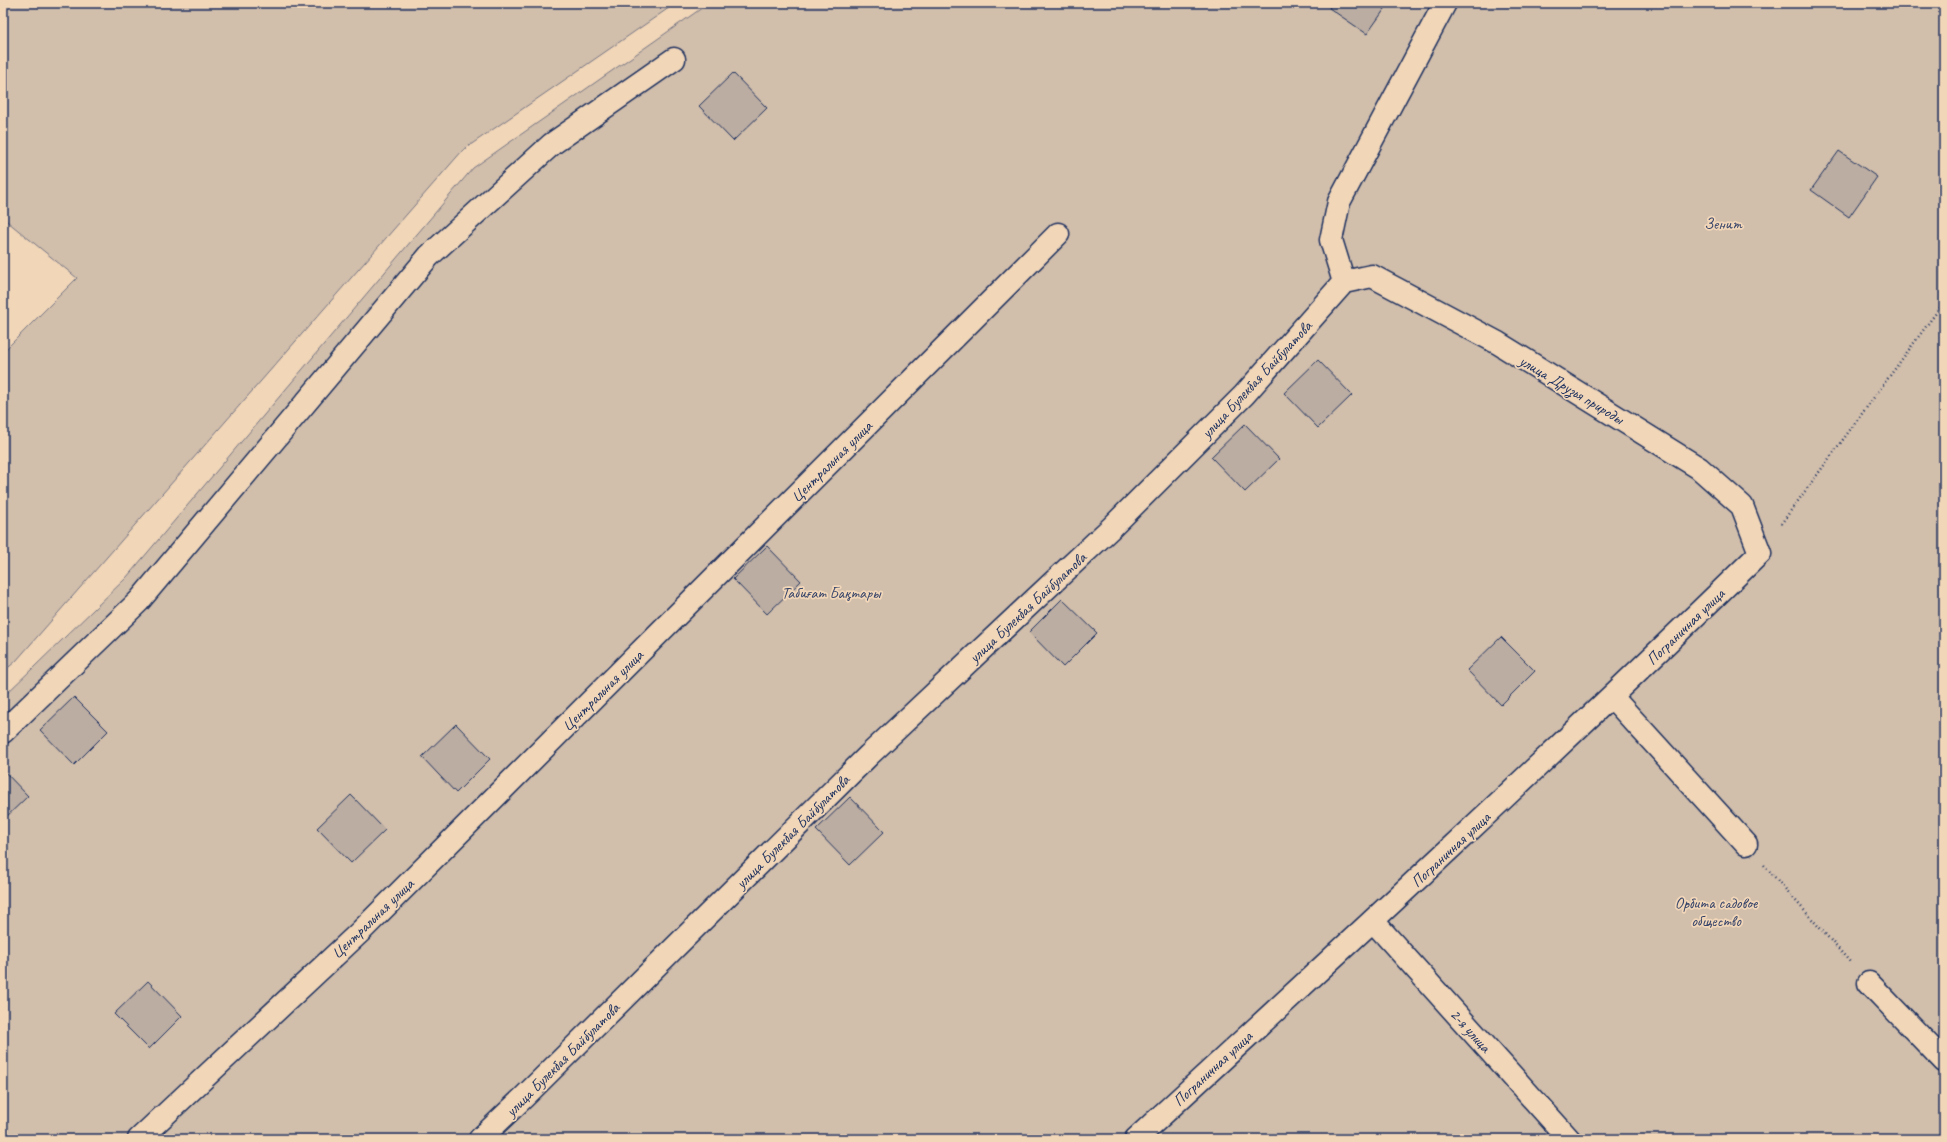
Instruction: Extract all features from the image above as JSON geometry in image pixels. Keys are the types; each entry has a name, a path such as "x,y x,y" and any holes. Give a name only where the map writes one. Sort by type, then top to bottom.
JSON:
{"street":[{"path":"1344,282 1331,240 1339,202 1445,3"},
{"path":"3,732 139,601 429,256 552,144 674,59"},
{"name":"Центральная улица","path":"139,1139 360,932 1058,234"},
{"name":"улица Друзья природы","path":"1344,282 1372,276 1498,343 1699,468 1742,506 1760,553"},
{"name":"улица Булекбая Байбулатова","path":"480,1139 869,755 1145,494 1244,395 1344,282"},
{"name":"Пограничная улица","path":"1136,1139 1373,921 1612,697 1760,553"},
{"path":"1612,697 1746,844"},
{"name":"2-я улица","path":"1373,921 1569,1139"},
{"path":"1869,983 1944,1061"}],"path":[{"path":"1760,553 1944,302"},
{"path":"1746,844 1869,983"}],"green space":[{"path":"3,3 676,3 463,150 16,661 3,672 3,352 77,278 3,218"},
{"name":"Табиғат Бақтары","path":"709,3 1944,3 1944,1139 3,1139 3,697 126,578 473,168"}],"building":[{"path":"1332,3 1389,3 1367,34 1329,8"},
{"path":"733,73 767,108 733,141 699,106"},
{"path":"1839,151 1877,177 1849,217 1811,190"},
{"path":"1318,360 1352,395 1318,428 1284,393"},
{"path":"1245,424 1279,459 1245,492 1211,457"},
{"path":"767,546 801,581 767,614 733,579"},
{"path":"1062,599 1097,633 1063,667 1029,632"},
{"path":"1501,637 1535,671 1501,705 1467,670"},
{"path":"74,697 108,731 74,765 40,730"},
{"path":"456,724 490,759 456,793 422,757"},
{"path":"3,770 28,796 3,820"},
{"path":"351,795 385,830 351,863 317,828"},
{"path":"850,797 884,832 850,865 816,830"},
{"path":"148,981 182,1016 149,1049 114,1014"}],"park label":[{"name":"Зенит","path":"1723,223"},
{"name":"Орбита садовое общество","path":"1716,911"}]}
